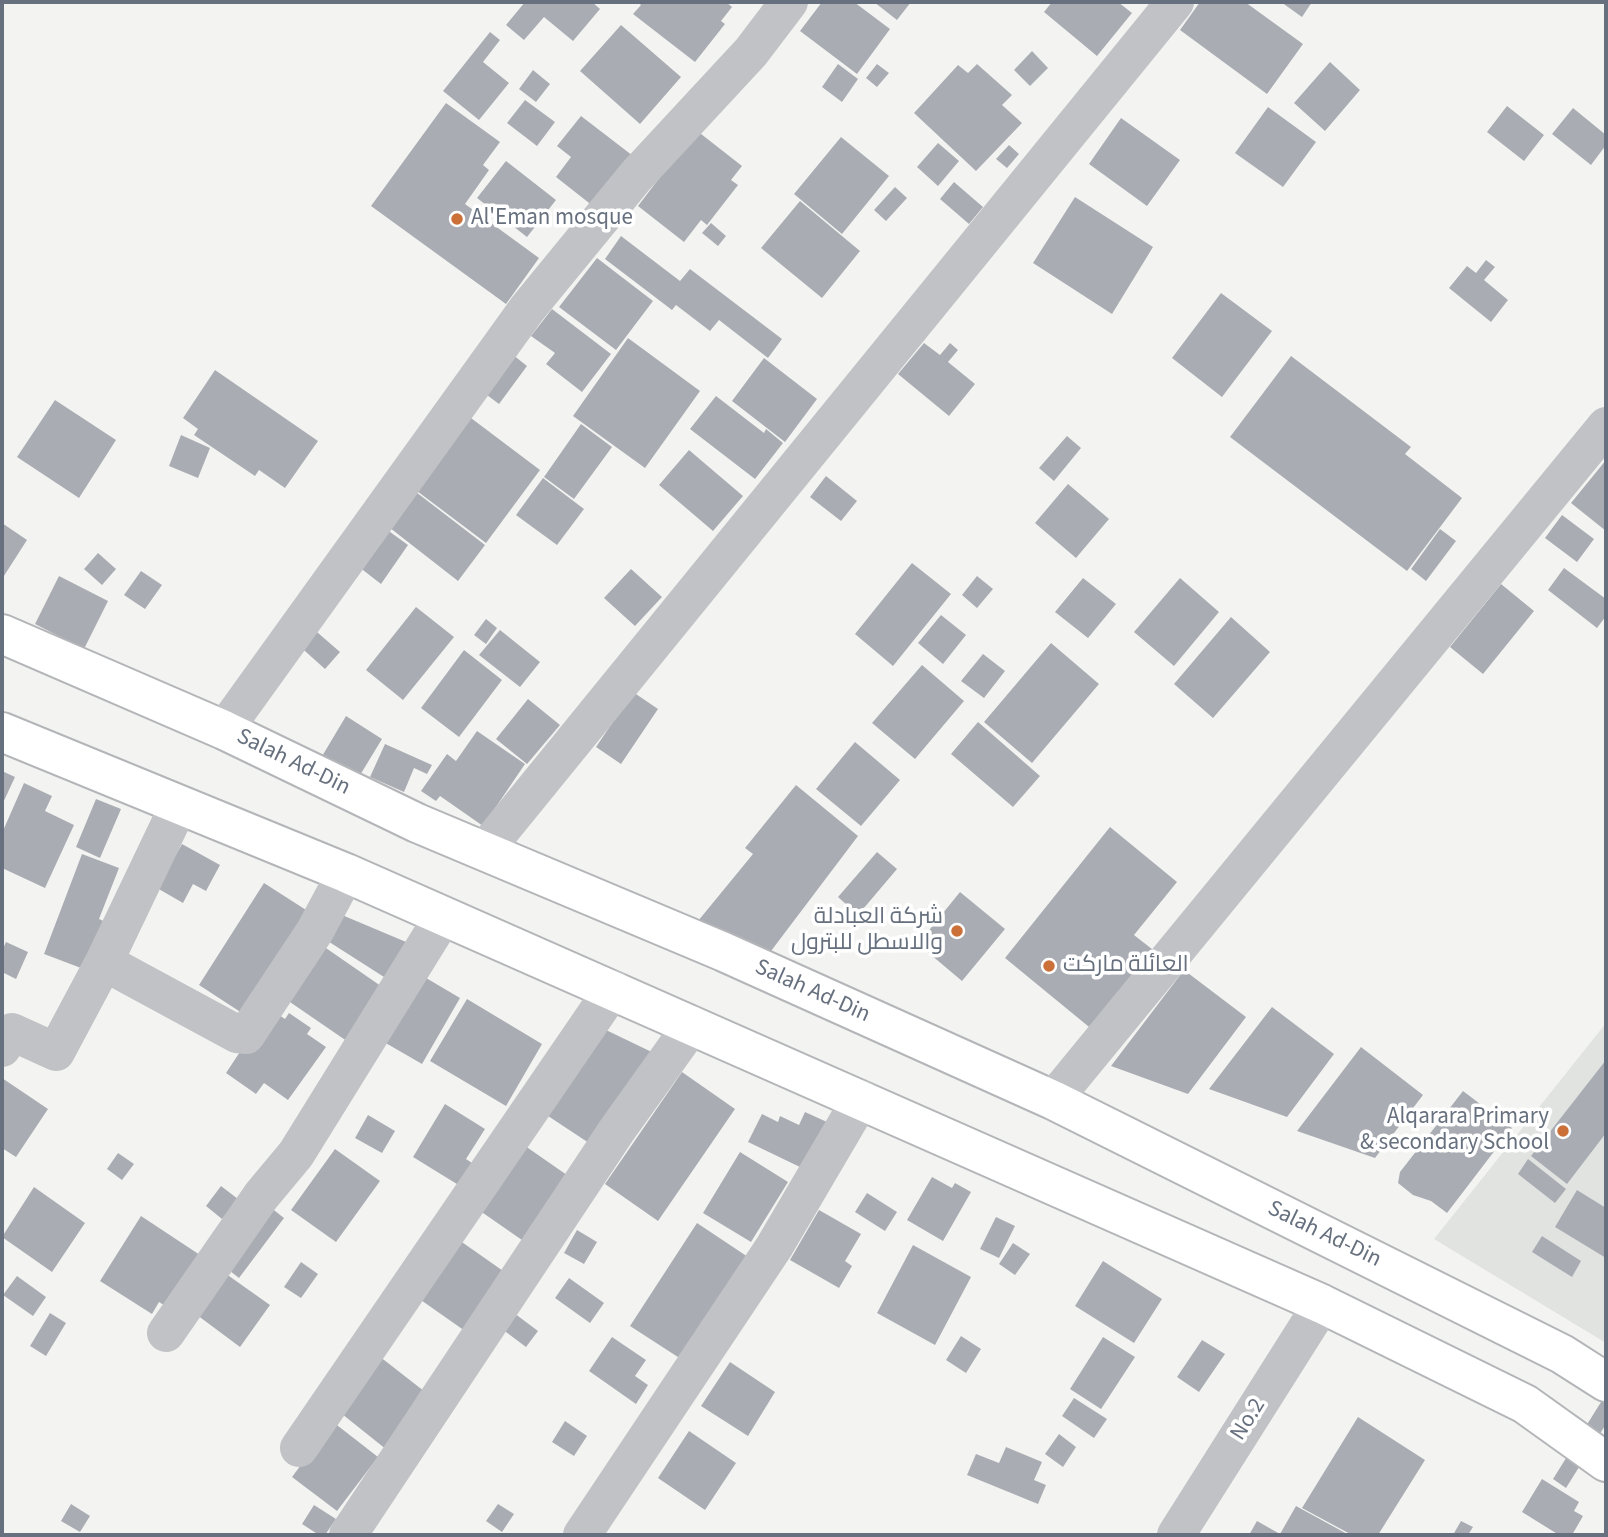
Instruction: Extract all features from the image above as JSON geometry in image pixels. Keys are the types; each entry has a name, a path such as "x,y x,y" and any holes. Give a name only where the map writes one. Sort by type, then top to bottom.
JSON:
{"highway":[{"name":"Salah Ad-Din","path":"9,643 224,730 416,823 724,953 1053,1100 1562,1353 1606,1382"},
{"path":"2,732 346,873 1322,1304 1525,1404 1606,1462"}],"street":[{"path":"224,730 527,309 636,176 751,52 789,2"},
{"path":"485,850 1175,2"},
{"path":"1053,1100 1606,426"},
{"path":"2,1048 12,1032 56,1052 104,962 179,805"},
{"path":"104,962 237,1034 246,1035 314,931 346,873"},
{"path":"166,1333 261,1196 296,1154 443,917"},
{"path":"299,1448 613,989"},
{"path":"348,1535 617,1130 692,1024"},
{"path":"582,1535 774,1247 862,1099"},
{"name":"No.2","path":"1176,1535 1322,1304"}],"shaded area":[{"name":"Alqarara Primary & secondary School","path":"1606,1023 1606,1343 1434,1239"}],"building":[{"path":"525,2 592,2 600,9 573,41 544,17 524,40 506,25"},
{"path":"637,2 726,2 732,7 721,21 725,24 695,62 633,14 641,5"},
{"path":"822,2 854,2 890,29 857,74 800,31"},
{"path":"874,2 911,2 897,20"},
{"path":"1052,2 1118,2 1132,13 1097,56 1044,12"},
{"path":"1200,2 1245,2 1303,44 1267,94 1180,30"},
{"path":"1281,2 1312,2 1302,17"},
{"path":"621,25 681,77 640,124 580,71"},
{"path":"490,32 500,40 483,62 509,83 479,120 443,91"},
{"path":"1032,51 1048,68 1030,86 1014,70"},
{"path":"1330,62 1360,90 1325,131 1294,103"},
{"path":"838,64 858,79 842,102 822,87"},
{"path":"877,64 889,73 877,87 866,78"},
{"path":"977,64 1012,95 1002,105 1022,123 976,171 914,113 958,65 968,73"},
{"path":"533,70 550,84 536,102 519,89"},
{"path":"525,100 555,122 537,146 507,123"},
{"path":"446,103 500,142 483,165 489,170 465,204 539,258 506,304 371,206"},
{"path":"1507,106 1544,135 1524,161 1487,132"},
{"path":"1268,107 1316,142 1283,187 1235,153"},
{"path":"1573,108 1606,135 1606,145 1591,165 1552,134"},
{"path":"581,116 637,159 598,210 556,177 571,157 557,146"},
{"path":"1121,118 1180,160 1147,206 1089,164"},
{"path":"696,130 742,166 731,180 738,185 707,225 701,220 684,242 638,206"},
{"path":"841,137 889,176 842,234 794,194"},
{"path":"938,143 959,161 938,186 917,167"},
{"path":"1009,145 1019,154 1007,168 996,159"},
{"path":"506,161 556,200 527,237 477,198"},
{"path":"954,182 983,207 969,224 940,199"},
{"path":"895,187 907,198 886,221 874,210"},
{"path":"1075,197 1153,247 1112,314 1033,263"},
{"path":"800,201 860,251 822,298 761,248"},
{"path":"711,223 726,236 718,246 702,233"},
{"path":"621,236 680,281 690,269 782,339 768,358 719,320 710,331 676,305 672,310 605,259"},
{"path":"597,258 653,301 616,350 559,307"},
{"path":"1486,260 1495,267 1484,280 1508,300 1491,322 1449,288 1467,266 1476,273"},
{"path":"1221,293 1272,331 1222,397 1172,358"},
{"path":"552,309 611,354 582,392 546,364 555,353 531,336"},
{"path":"628,338 700,391 645,468 573,416"},
{"path":"924,343 940,355 950,343 958,350 948,362 975,384 949,416 898,374"},
{"path":"512,354 527,366 499,404 483,392"},
{"path":"1291,356 1411,447 1405,454 1462,498 1407,571 1230,437"},
{"path":"764,358 817,399 785,442 732,401"},
{"path":"215,370 318,441 285,488 259,470 255,476 194,435 198,429 183,418"},
{"path":"716,396 764,433 766,429 783,443 755,479 690,429"},
{"path":"55,400 116,440 79,498 17,457"},
{"path":"467,415 540,470 486,543 413,488"},
{"path":"581,424 612,447 574,499 544,477"},
{"path":"181,435 210,448 198,478 169,466"},
{"path":"1067,436 1081,448 1054,481 1039,468"},
{"path":"689,450 743,496 713,531 659,485"},
{"path":"1606,460 1606,531 1571,503"},
{"path":"826,476 857,501 841,521 810,497"},
{"path":"543,478 584,509 557,545 516,515"},
{"path":"1068,484 1109,519 1076,558 1035,523"},
{"path":"412,489 485,545 458,581 385,524"},
{"path":"1562,515 1594,539 1577,562 1545,538"},
{"path":"2,523 27,540 2,579"},
{"path":"386,529 408,545 381,584 359,567"},
{"path":"1440,529 1456,541 1426,581 1411,569"},
{"path":"98,553 116,569 102,585 84,569"},
{"path":"912,563 951,594 893,666 855,634"},
{"path":"1564,568 1606,599 1606,616 1597,628 1548,590"},
{"path":"631,569 662,597 635,626 604,598"},
{"path":"141,571 162,585 145,609 124,595"},
{"path":"59,576 108,601 84,649 35,624"},
{"path":"977,576 993,589 977,608 962,595"},
{"path":"1083,578 1116,604 1088,638 1055,612"},
{"path":"1180,578 1219,612 1174,666 1134,632"},
{"path":"1501,584 1534,611 1483,674 1450,647"},
{"path":"416,607 454,637 403,700 366,670"},
{"path":"941,615 966,635 943,664 918,643"},
{"path":"1231,617 1270,652 1213,718 1174,684"},
{"path":"486,619 497,628 486,644 474,635"},
{"path":"310,626 340,652 325,669 296,643"},
{"path":"500,630 540,662 520,687 479,655"},
{"path":"1051,643 1099,684 1032,763 984,722"},
{"path":"464,650 502,680 459,737 421,708"},
{"path":"983,654 1005,671 984,698 961,681"},
{"path":"922,665 964,701 915,759 872,723"},
{"path":"633,692 658,709 621,764 596,747"},
{"path":"528,699 560,725 527,764 496,739"},
{"path":"346,716 382,739 354,785 318,763"},
{"path":"978,722 1040,776 1013,807 951,754"},
{"path":"477,731 525,764 483,826 440,796 436,801 421,791 447,754 456,761"},
{"path":"855,742 900,780 861,826 816,789"},
{"path":"385,744 432,765 427,774 414,768 404,792 370,777"},
{"path":"2,771 15,777 2,805"},
{"path":"24,783 52,796 45,811 74,825 45,888 2,868 2,833"},
{"path":"796,785 858,836 765,959 698,921 753,854 745,848"},
{"path":"96,799 121,809 100,858 76,847"},
{"path":"1110,827 1177,882 1134,935 1157,953 1094,1031 1005,958"},
{"path":"182,844 220,865 206,891 193,884 183,903 157,888"},
{"path":"877,852 897,869 858,915 838,897"},
{"path":"82,854 119,868 99,919 108,923 89,971 44,954"},
{"path":"264,883 317,917 245,1015 199,985"},
{"path":"960,892 1005,929 962,981 918,944"},
{"path":"342,915 418,947 395,984 323,938"},
{"path":"6,942 28,952 16,979 2,972 2,951"},
{"path":"323,946 391,993 354,1046 287,1000"},
{"path":"1184,970 1246,1017 1188,1094 1111,1066"},
{"path":"416,972 460,998 422,1064 377,1038"},
{"path":"467,999 542,1044 506,1106 430,1061"},
{"path":"1272,1007 1334,1054 1287,1117 1209,1089"},
{"path":"269,1008 285,1019 289,1013 311,1028 307,1034 326,1047 288,1100 264,1083 256,1094 226,1073"},
{"path":"606,1030 660,1056 598,1149 539,1110"},
{"path":"1361,1047 1423,1095 1375,1158 1297,1131"},
{"path":"1606,1060 1606,1133 1567,1184 1531,1156"},
{"path":"682,1072 735,1109 658,1221 605,1184"},
{"path":"2,1078 48,1109 16,1157 2,1148"},
{"path":"1463,1091 1512,1128 1447,1213 1431,1201 1413,1195 1398,1183 1400,1172"},
{"path":"445,1104 485,1129 466,1159 478,1167 465,1189 413,1157"},
{"path":"805,1112 838,1127 802,1168 748,1142 762,1114 778,1122 780,1116 799,1125"},
{"path":"368,1115 395,1131 382,1153 355,1138"},
{"path":"518,1141 577,1182 532,1247 473,1206"},
{"path":"335,1149 380,1181 336,1242 291,1210"},
{"path":"740,1152 788,1182 751,1242 703,1213"},
{"path":"118,1153 134,1164 122,1180 107,1169"},
{"path":"1528,1159 1566,1189 1555,1203 1518,1174"},
{"path":"932,1177 952,1188 955,1183 971,1192 943,1241 907,1220"},
{"path":"221,1186 238,1199 222,1219 206,1206"},
{"path":"34,1187 85,1223 52,1272 2,1237"},
{"path":"1577,1190 1606,1208 1606,1258 1555,1227"},
{"path":"867,1193 897,1212 885,1231 855,1212"},
{"path":"270,1207 284,1218 239,1278 225,1267"},
{"path":"819,1210 861,1234 845,1261 852,1266 839,1288 790,1260"},
{"path":"141,1216 200,1255 167,1307 159,1302 152,1314 100,1281"},
{"path":"996,1217 1015,1226 999,1258 980,1249"},
{"path":"697,1223 748,1257 681,1359 630,1326"},
{"path":"577,1230 597,1242 584,1264 564,1253"},
{"path":"1542,1236 1581,1261 1572,1277 1532,1252"},
{"path":"459,1240 506,1273 465,1331 418,1298"},
{"path":"1013,1243 1030,1254 1015,1275 999,1264"},
{"path":"913,1245 971,1277 935,1345 877,1313"},
{"path":"1103,1261 1162,1299 1134,1343 1075,1306"},
{"path":"301,1262 318,1274 301,1298 284,1287"},
{"path":"222,1271 270,1305 240,1347 193,1312"},
{"path":"17,1276 46,1297 33,1316 3,1295"},
{"path":"569,1278 604,1303 590,1323 555,1298"},
{"path":"50,1313 66,1323 46,1356 30,1346"},
{"path":"514,1313 538,1331 526,1347 502,1329"},
{"path":"961,1336 981,1349 966,1373 946,1360"},
{"path":"612,1337 646,1360 635,1376 648,1385 636,1404 589,1371"},
{"path":"1103,1337 1135,1357 1101,1409 1070,1389"},
{"path":"1202,1340 1225,1354 1199,1392 1177,1377"},
{"path":"379,1356 429,1395 387,1450 337,1410"},
{"path":"730,1362 775,1392 748,1436 701,1406"},
{"path":"1606,1394 1606,1424 1566,1488 1553,1479"},
{"path":"1074,1398 1107,1419 1094,1438 1062,1416"},
{"path":"1358,1417 1425,1460 1378,1535 1352,1535 1302,1508"},
{"path":"565,1421 587,1436 574,1456 552,1442"},
{"path":"333,1422 378,1457 337,1511 292,1477"},
{"path":"689,1431 736,1463 705,1510 658,1478"},
{"path":"1059,1434 1076,1447 1063,1467 1045,1454"},
{"path":"1006,1447 1042,1462 1034,1480 1046,1485 1038,1504 967,1475 976,1454 999,1463"},
{"path":"1542,1479 1579,1502 1574,1511 1583,1516 1572,1535 1559,1535 1522,1512"},
{"path":"71,1504 90,1516 80,1532 61,1521"},
{"path":"498,1504 514,1514 502,1532 486,1521"},
{"path":"314,1505 336,1519 325,1535 319,1535 302,1524"},
{"path":"1296,1506 1349,1535 1249,1535 1257,1521 1280,1534"},
{"path":"1461,1521 1473,1527 1468,1535 1453,1535"}],"place":[{"name":"Al'Eman mosque","path":"457,219"},
{"name":"شركة العبادلة والاسطل للبترول","path":"957,931"},
{"name":"العائلة ماركت","path":"1049,966"},
{"name":"Alqarara Primary & secondary School","path":"1563,1131"}]}
